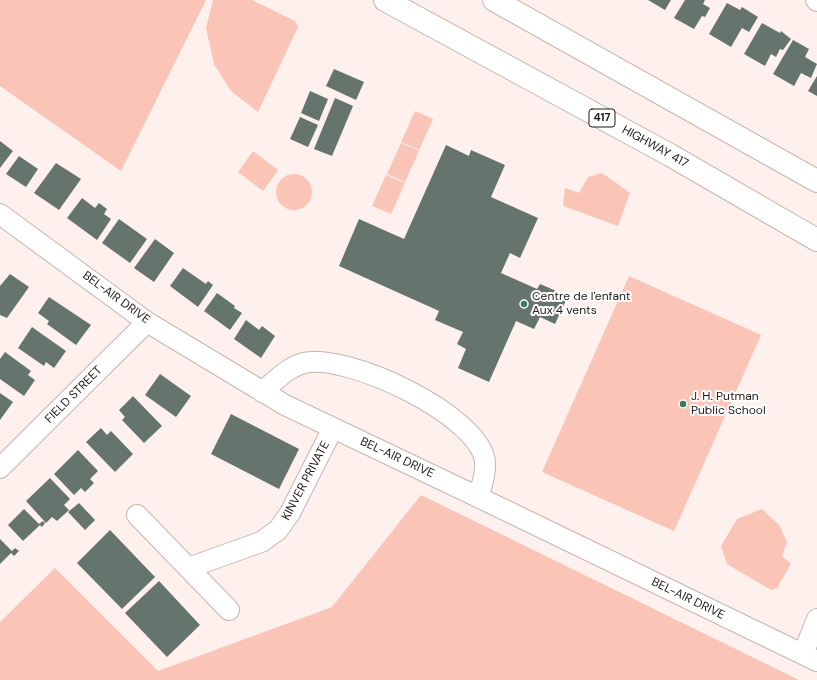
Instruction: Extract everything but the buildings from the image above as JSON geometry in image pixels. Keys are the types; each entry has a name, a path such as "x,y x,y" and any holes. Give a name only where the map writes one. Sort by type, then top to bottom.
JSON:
{"highway":[{"name":"HIGHWAY 417","path":"385,0 670,155 817,240"},
{"path":"494,0 817,181"}],"street":[{"name":"BEL-AIR DRIVE","path":"0,214 147,322 285,405 810,658"},
{"name":"FIELD STREET","path":"1,466 147,322"},
{"path":"262,392 289,370 305,363 324,362 364,371 398,385 432,404 462,427 476,443 485,461 481,489 478,497"},
{"name":"KINVER PRIVATE","path":"188,568 262,542 278,530 290,513 333,428"},
{"path":"137,515 229,610"},
{"path":"810,658 817,619"}],"shaded area":[{"path":"0,0 206,0 121,171 0,86"},
{"path":"213,0 252,0 295,21 298,27 258,112 231,91 214,64 206,28"},
{"path":"415,111 433,119 419,150 401,142"},
{"path":"401,143 419,151 405,182 387,174"},
{"path":"253,151 278,170 263,191 238,172"},
{"path":"602,173 630,193 618,226 563,206 565,188 579,193 588,177"},
{"path":"298,174 307,179 311,185 311,199 307,205 298,210 290,210 281,205 277,199 276,188 281,179 287,175"},
{"path":"386,175 405,183 391,214 372,206"},
{"path":"629,276 761,335 674,531 542,472"},
{"path":"421,495 799,680 0,680 0,622 55,568 158,671 332,607"},
{"path":"762,509 779,525 787,542 782,556 791,564 777,588 771,590 727,564 721,546 737,519"}],"place":[{"name":"Centre de l'enfant Aux 4 vents","path":"524,304"},
{"name":"J. H. Putman Public School","path":"683,404"}]}
